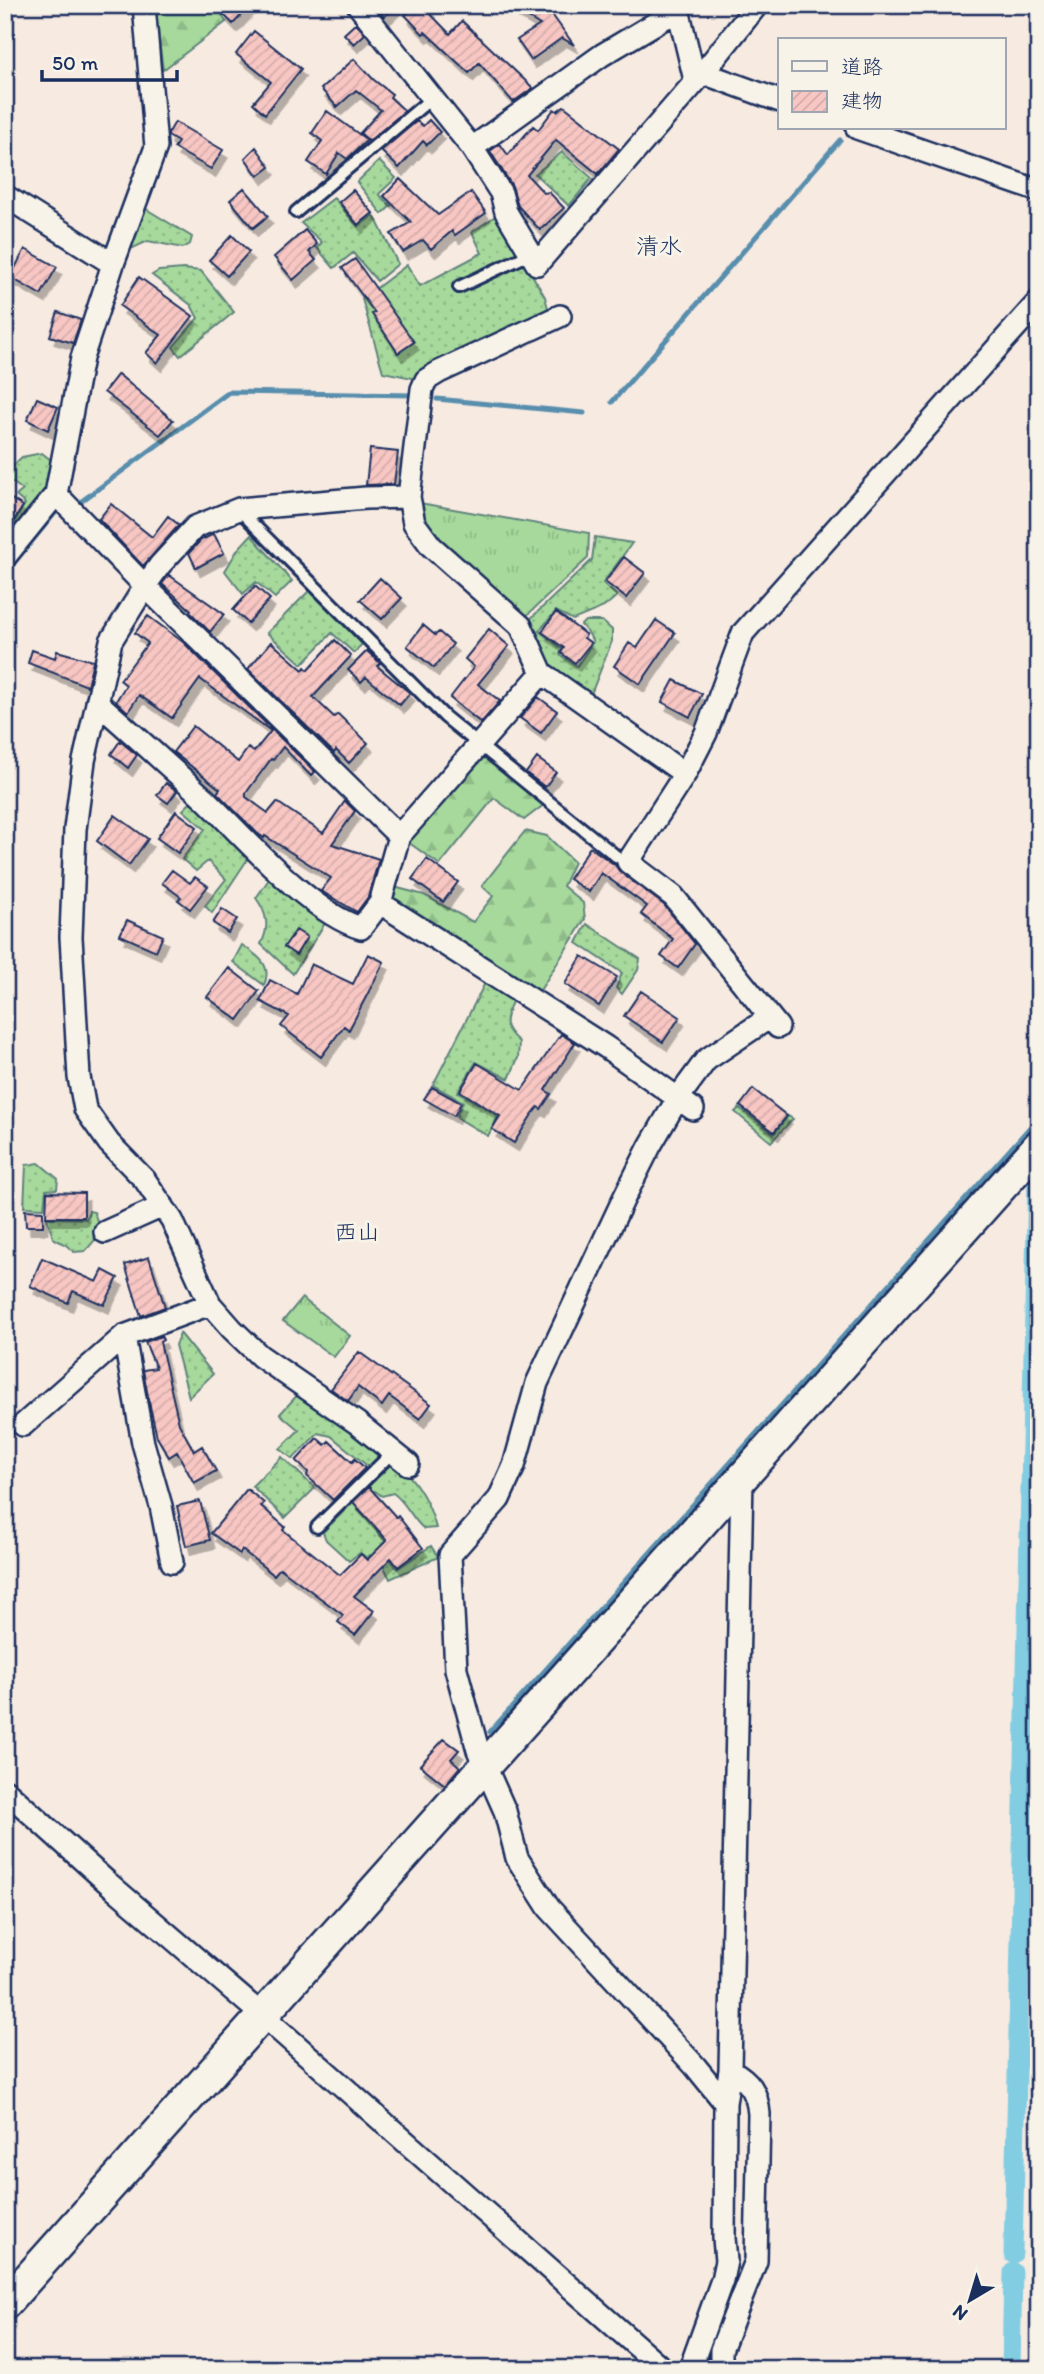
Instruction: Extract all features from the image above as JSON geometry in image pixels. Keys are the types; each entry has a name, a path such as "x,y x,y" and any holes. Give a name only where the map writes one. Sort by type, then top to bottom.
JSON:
{"street":[{"path":"5,557 56,494 82,358 156,147 144,5"},
{"path":"358,5 472,148 501,193 506,212 537,264 699,77 757,5"},
{"path":"472,148 602,55 677,7 699,77"},
{"path":"699,77 778,99"},
{"path":"863,130 1039,191"},
{"path":"5,196 113,264"},
{"path":"725,2104 695,2066 550,1908 517,1857 505,1811 478,1750 456,1669 450,1555 499,1499 514,1466 537,1383 650,1146 685,1104 706,1060 774,1022 673,896 628,862 685,774 706,733 743,633 1039,301"},
{"path":"560,316 426,380 422,389 409,497 414,523 431,546 521,626 542,673 685,774"},
{"path":"56,494 145,586 399,836"},
{"path":"400,1458 357,1423 260,1356 232,1329 210,1304 163,1206 145,1180 110,1143 85,1109 79,1077 71,937 75,829 84,761 111,641 145,586 195,527 239,509 409,497"},
{"path":"97,702 299,890 346,924 361,929 380,904 399,836 542,673"},
{"path":"380,904 606,1047 685,1104"},
{"path":"5,2304 1039,1145"},
{"path":"105,1231 163,1206"},
{"path":"23,1425 124,1336 210,1304"},
{"path":"124,1336 143,1443 161,1506 172,1562"},
{"path":"690,2369 722,2280 726,2260 723,2238 725,2104 730,2070 742,1478"},
{"path":"5,1790 663,2369"},
{"path":"721,2369 721,2350 756,2261 760,2114 757,2097 744,2078 730,2070"}],"lane":[{"path":"296,212 433,97"},
{"path":"459,287 530,254"},
{"path":"239,509 445,717 616,856 628,862"},
{"path":"317,1527 400,1458"}],"green space":[{"path":"154,5 216,5 226,22 163,70"},
{"path":"562,152 592,178 569,206 535,174"},
{"path":"379,161 396,178 379,194 391,206 382,214 357,182"},
{"path":"334,198 358,227 374,215 398,264 377,281 353,253 334,268 317,248 322,242 301,223"},
{"path":"143,207 192,237 190,244 183,248 148,241 131,249"},
{"path":"497,215 545,297 549,312 422,380 383,372 362,299 407,265 420,286 482,253 472,232"},
{"path":"159,271 201,271 234,312 180,356 173,347 198,318 191,305 152,275"},
{"path":"42,453 56,464 52,493 16,536 9,531 25,504 16,496 23,490 5,477 5,473 22,457"},
{"path":"414,502 589,533 588,558 522,620 434,544"},
{"path":"251,535 292,581 275,598 256,582 243,594 225,571 238,549"},
{"path":"595,537 632,543 603,583 617,596 604,607 573,620 556,611 539,631 562,649 560,655 577,666 593,642 581,625 585,621 602,621 612,630 612,641 589,699 548,672 526,623 592,560"},
{"path":"310,590 362,644 354,653 332,633 302,664 267,633"},
{"path":"482,752 545,804 524,820 494,798 440,865 408,842"},
{"path":"194,799 251,854 212,913 205,906 226,879 208,861 196,871 182,859 205,829 183,810"},
{"path":"525,831 547,836 574,862 563,886 583,903 585,919 539,992 388,903 394,887 424,895 473,922 493,896 482,886"},
{"path":"272,875 327,920 293,974 261,944 266,932 266,920 256,898"},
{"path":"587,924 640,959 638,970 622,994 616,988 622,973 577,943"},
{"path":"242,945 265,966 264,985 233,962"},
{"path":"487,979 514,997 506,1026 519,1042 518,1058 509,1079 476,1062 458,1092 498,1116 488,1136 456,1117 463,1102 433,1085"},
{"path":"739,1108 774,1134 788,1116 793,1119 771,1142 735,1112"},
{"path":"39,1163 58,1179 57,1189 46,1190 44,1208 24,1207 26,1165"},
{"path":"89,1211 94,1212 99,1230 97,1238 85,1251 74,1252 53,1238 47,1218 86,1219"},
{"path":"302,1298 350,1336 334,1357 283,1321"},
{"path":"180,1333 213,1374 189,1397 175,1345"},
{"path":"301,1391 386,1453 370,1468 331,1436 318,1433 293,1459 280,1449 299,1430 280,1414"},
{"path":"282,1457 315,1488 285,1518 252,1486"},
{"path":"394,1461 421,1491 436,1528 424,1529 393,1493 382,1496 375,1491 357,1508 392,1549 387,1554 397,1569 431,1546 438,1557 390,1579 384,1567 370,1555 367,1558 360,1553 349,1561 326,1540 323,1532"}],"building":[{"path":"230,5 251,5 233,24 222,13"},
{"path":"375,5 397,5 384,17"},
{"path":"415,5 422,5 450,34 462,21 533,88 513,102 479,63 469,73 405,15"},
{"path":"507,5 545,5 574,45 562,38 531,60 517,40 540,25"},
{"path":"356,23 365,34 354,44 344,34"},
{"path":"254,31 301,69 265,114 253,103 271,82 236,54"},
{"path":"354,59 392,94 390,97 405,111 369,141 360,133 381,110 356,90 337,107 321,89"},
{"path":"564,106 619,149 598,174 556,140 527,175 544,193 549,192 564,208 540,230 518,206 512,186 490,151 500,144 508,155 533,126 538,130 554,109 557,111"},
{"path":"327,111 367,140 347,159 339,153 326,174 308,162 322,141 312,133"},
{"path":"429,120 440,132 427,145 423,141 399,168 381,151 417,121 423,126"},
{"path":"175,122 223,150 211,169 174,148 178,142 168,134"},
{"path":"256,147 270,167 258,176 245,158"},
{"path":"400,179 438,215 471,192 486,213 455,235 452,231 431,249 423,240 403,252 391,234 411,222 384,196"},
{"path":"244,188 268,216 253,228 230,200"},
{"path":"353,190 373,213 358,225 339,202"},
{"path":"305,230 317,244 309,252 316,260 293,280 274,257"},
{"path":"232,235 249,252 227,276 209,260"},
{"path":"25,249 57,267 41,295 10,277"},
{"path":"355,259 414,342 398,353 372,314 375,313 342,268"},
{"path":"139,277 193,316 157,363 146,353 161,335 120,306"},
{"path":"58,312 81,320 73,343 50,336"},
{"path":"118,374 173,420 160,435 104,392"},
{"path":"37,398 58,407 48,430 27,420"},
{"path":"370,449 398,452 394,484 366,485"},
{"path":"5,495 23,506 5,535"},
{"path":"111,504 152,537 168,516 179,525 143,566 99,519"},
{"path":"214,534 224,553 196,568 189,553 201,540"},
{"path":"624,557 645,573 626,598 605,582"},
{"path":"169,575 224,614 210,632 191,610 162,584"},
{"path":"380,578 402,598 382,619 360,600"},
{"path":"255,586 270,599 248,623 233,610"},
{"path":"556,612 586,635 584,638 591,643 575,663 561,653 564,648 542,632"},
{"path":"148,616 183,642 315,772 311,776 283,747 273,760 271,759 246,793 246,797 268,813 277,802 323,833 345,801 355,811 332,844 379,859 368,897 357,912 321,891 331,878 257,833 217,793 220,789 173,752 193,726 238,762 248,748 254,752 271,731 200,679 172,718 139,695 128,712 116,701 126,685 120,680 148,643 135,633"},
{"path":"656,620 675,633 640,684 614,666 629,643 637,648"},
{"path":"423,625 435,635 439,632 453,644 434,668 407,646"},
{"path":"489,629 509,646 478,684 500,701 481,723 450,698 474,667 465,659"},
{"path":"335,640 351,656 313,697 334,717 338,714 368,743 349,763 336,750 334,753 248,669 271,642 303,670 305,667 308,670"},
{"path":"32,650 55,658 57,651 93,661 87,686 28,663"},
{"path":"367,651 380,663 377,666 410,693 400,705 366,677 361,682 348,670"},
{"path":"674,680 702,694 690,717 662,702"},
{"path":"538,697 557,711 541,733 520,718"},
{"path":"120,741 137,755 128,768 111,754"},
{"path":"537,758 556,772 545,787 526,773"},
{"path":"166,783 177,791 168,803 157,795"},
{"path":"176,811 197,827 178,853 157,838"},
{"path":"115,815 148,839 129,865 97,841"},
{"path":"590,847 664,905 695,944 678,968 661,956 673,939 641,914 647,906 601,873 589,892 569,879"},
{"path":"427,859 458,882 443,902 412,879"},
{"path":"172,870 190,883 195,877 208,886 190,909 178,900 181,897 162,883"},
{"path":"222,909 237,919 228,933 213,923"},
{"path":"127,920 163,936 156,951 120,935"},
{"path":"296,930 307,937 296,955 284,947"},
{"path":"368,954 384,962 349,1030 344,1026 321,1057 281,1026 289,1016 260,1001 270,980 297,994 311,964 353,984"},
{"path":"582,956 617,977 599,1006 565,984"},
{"path":"229,968 259,991 238,1020 207,997"},
{"path":"641,991 680,1017 663,1042 624,1016"},
{"path":"561,1034 575,1043 545,1090 551,1094 541,1109 538,1107 531,1116 514,1143 492,1129 500,1116 460,1091 477,1063 522,1090"},
{"path":"432,1087 461,1103 454,1116 424,1099"},
{"path":"753,1089 787,1116 774,1132 740,1106"},
{"path":"47,1192 84,1193 84,1217 46,1217"},
{"path":"25,1210 43,1211 43,1226 26,1226"},
{"path":"149,1257 165,1307 141,1316 125,1265"},
{"path":"42,1258 97,1282 103,1270 118,1278 104,1305 73,1291 68,1303 30,1286"},
{"path":"161,1336 163,1340 160,1342 179,1424 194,1451 202,1446 216,1471 194,1483 177,1452 169,1457 157,1437 149,1402 143,1370 156,1368 145,1342"},
{"path":"359,1352 431,1404 420,1419 389,1396 382,1406 358,1387 348,1401 331,1389"},
{"path":"317,1438 325,1445 329,1441 352,1462 355,1459 365,1468 333,1500 307,1476 308,1472 296,1461"},
{"path":"369,1487 396,1517 398,1516 423,1548 398,1567 391,1558 354,1596 374,1611 355,1635 338,1622 343,1615 280,1568 274,1575 242,1550 240,1554 211,1533 247,1489 264,1503 261,1506 285,1527 283,1530 340,1575 361,1554 367,1560 387,1540 353,1502"},
{"path":"200,1501 210,1540 186,1546 177,1506"},
{"path":"444,1739 459,1750 451,1759 460,1767 445,1785 420,1765"}],"waterway":[{"path":"612,402 840,140"},
{"path":"75,506 229,392 414,395"},
{"path":"437,399 584,413"},
{"path":"5,574 56,512"},
{"path":"490,1732 1039,1117"},
{"path":"1013,2254 1039,1174"},
{"path":"1011,2369 1013,2272"}],"district":[{"name":"清水","path":"659,246"},
{"name":"西山","path":"357,1232"}]}
